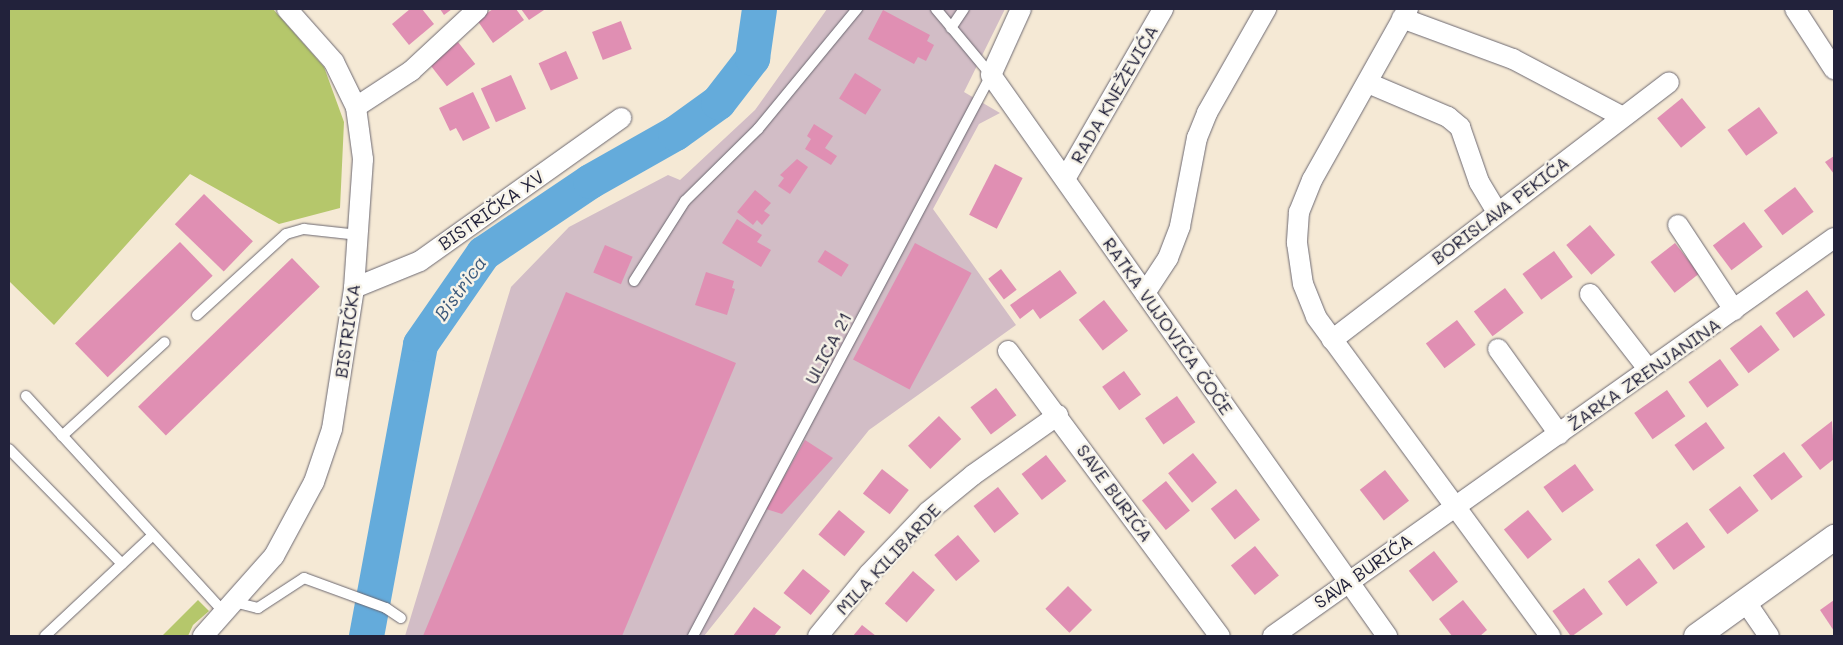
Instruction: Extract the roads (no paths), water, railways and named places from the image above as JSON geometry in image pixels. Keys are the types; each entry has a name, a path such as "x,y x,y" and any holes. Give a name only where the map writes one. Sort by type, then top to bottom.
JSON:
{"street":[{"name":"BISTRIČKA","path":"203,636 274,556 314,482 332,429 354,288 363,159 356,107 334,62 287,9"},
{"path":"356,107 411,71 478,9"},
{"path":"991,74 1021,9"},
{"name":"RADA KNEŽEVIĆA","path":"1066,179 1163,9"},
{"path":"1145,293 1168,258 1180,226 1197,138 1207,113 1266,9"},
{"path":"1794,9 1834,69"},
{"path":"1550,636 1455,509 1316,316 1303,284 1297,243 1299,212 1312,180 1368,83 1405,13 1513,59 1623,117"},
{"name":"RATKA VUJOVIĆA ČOČE","path":"991,74 1346,581 1387,636"},
{"name":"BORISLAVA PEKIĆA","path":"1332,340 1669,82"},
{"path":"1368,83 1448,117 1460,127 1479,182 1497,212"},
{"name":"BISTRIČKA XV","path":"354,288 420,261 621,118"},
{"path":"1678,225 1734,310"},
{"name":"ŽARKA ZRENJANINA","path":"1455,509 1834,238"},
{"path":"1590,294 1649,370"},
{"path":"1498,349 1559,434"},
{"name":"SAVE BURIĆA","path":"1008,351 1058,415 1220,636"},
{"name":"MILA KILIBARDE","path":"818,636 869,574 928,512 973,475 1058,415"},
{"name":"SAVA BURIĆA","path":"1273,636 1346,581 1455,509"},
{"path":"1696,636 1834,537"},
{"path":"1745,601 1769,636"}],"lane":[{"path":"634,281 685,200 758,129 857,9"},
{"path":"936,9 991,74"},
{"path":"951,28 964,9"},
{"name":"ULICA 21","path":"693,636 991,74"},
{"path":"197,315 286,234 304,229 359,235"},
{"path":"62,436 165,342"},
{"path":"26,396 152,536 229,606 258,608 304,578 336,588 386,608 401,618"},
{"path":"9,449 122,564"},
{"path":"46,636 152,536"}],"waterway":[{"name":"Bistrica","path":"366,636 420,344 483,253 590,181 675,133 718,102 752,58 759,9"}]}
